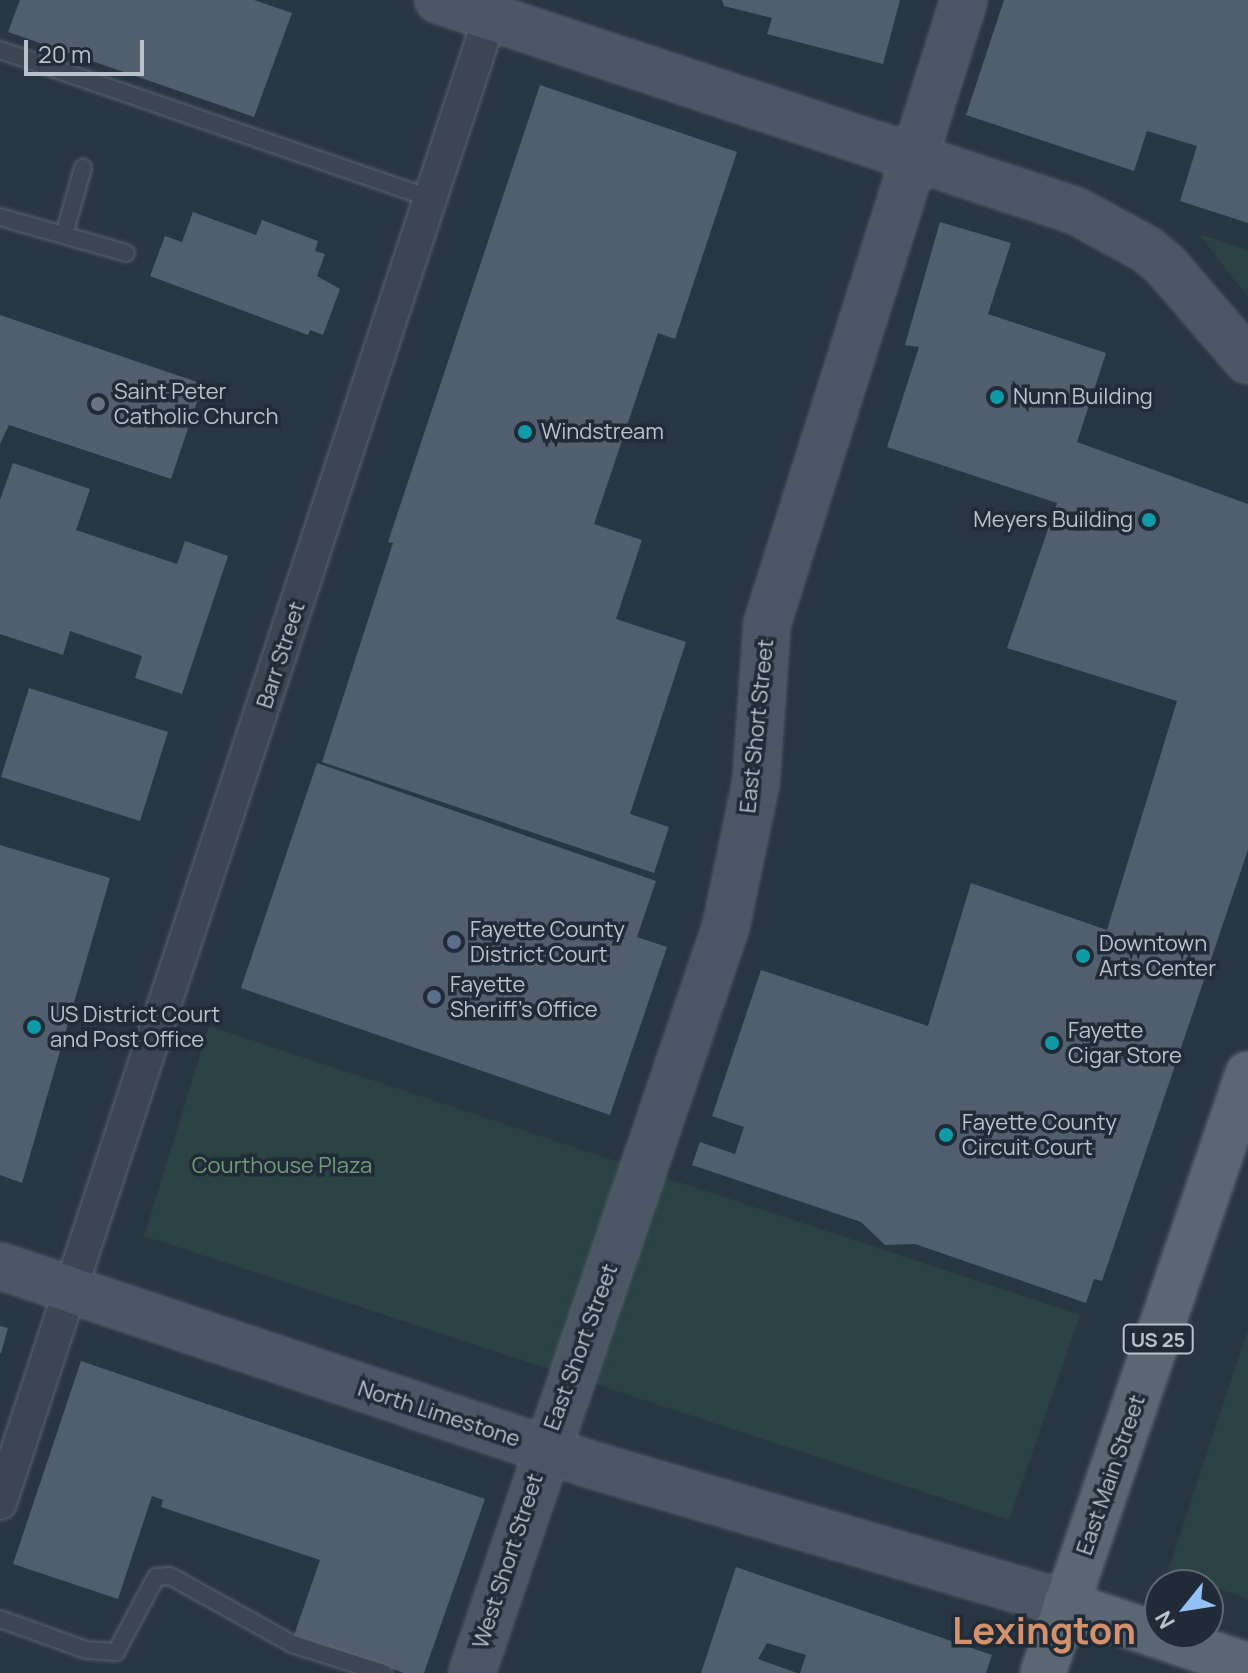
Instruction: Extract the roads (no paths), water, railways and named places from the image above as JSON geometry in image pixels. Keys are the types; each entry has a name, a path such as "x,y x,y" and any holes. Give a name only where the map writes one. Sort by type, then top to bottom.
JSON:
{"main road":[{"path":"438,0 1076,211 1146,249 1248,361"},
{"name":"East Short Street","path":"544,1449 679,1078 726,926 756,783 767,624 964,0"},
{"name":"East Main Street","path":"1066,1604 1248,1074"},
{"name":"North Limestone","path":"0,1266 544,1449 1066,1604"},
{"name":"West Short Street","path":"472,1673 544,1449"},
{"path":"1066,1604 1248,1666"},
{"name":"US 25","path":"1043,1673 1066,1604"}],"street":[{"name":"Barr Street","path":"0,1503 490,17"}],"lane":[{"path":"0,50 431,198"},
{"path":"64,235 83,168"},
{"path":"0,217 126,253"},
{"path":"0,1619 86,1650 116,1652 156,1577 170,1576 292,1644 384,1673"}],"place":[{"name":"Nunn Building","path":"997,397"},
{"name":"Saint Peter Catholic Church","path":"98,404"},
{"name":"Windstream","path":"525,432"},
{"name":"Meyers Building","path":"1149,520"},
{"name":"Fayette County District Court","path":"454,942"},
{"name":"Downtown Arts Center","path":"1083,956"},
{"name":"Fayette Sheriff's Office","path":"434,997"},
{"name":"US District Court and Post Office","path":"34,1027"},
{"name":"Fayette Cigar Store","path":"1052,1043"},
{"name":"Fayette County Circuit Court","path":"946,1135"}],"district":[{"name":"Lexington","path":"1044,1630"}],"park label":[{"name":"Courthouse Plaza","path":"282,1166"}]}
